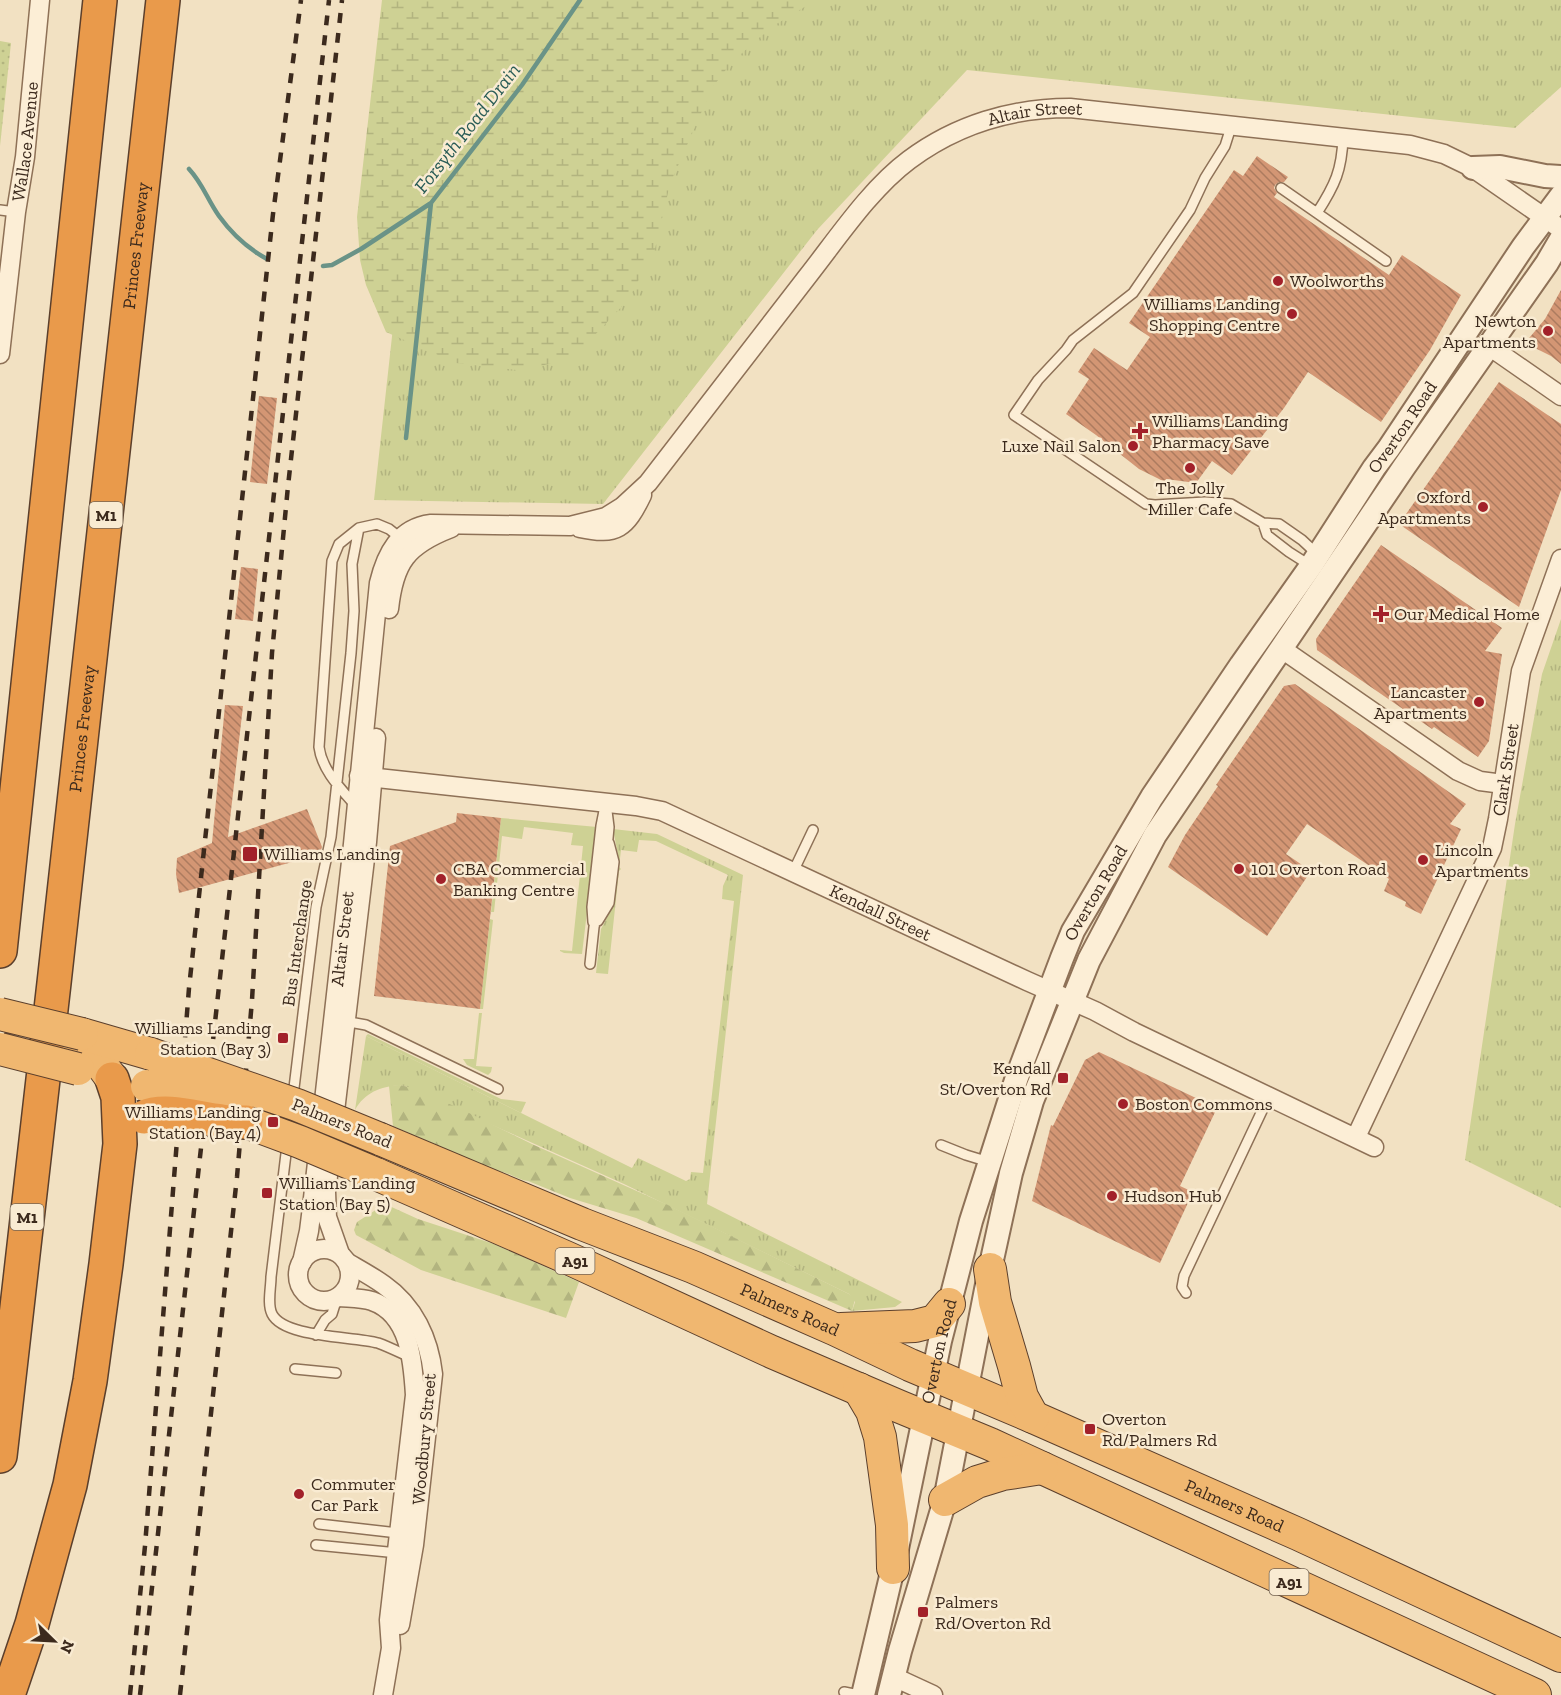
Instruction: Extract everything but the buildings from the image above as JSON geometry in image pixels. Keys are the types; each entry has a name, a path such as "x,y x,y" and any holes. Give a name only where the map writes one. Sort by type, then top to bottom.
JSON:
{"highway":[{"path":"0,951 100,0"},
{"name":"Princes Freeway","path":"0,1456 163,0"},
{"name":"Palmers Road","path":"0,1014 70,1037 151,1054 297,1105 380,1138 582,1224 693,1267 1309,1539 1555,1651"},
{"path":"8,1695 41,1591 70,1485 90,1381 120,1144 118,1097 112,1079 101,1064 70,1037"},
{"name":"Palmers Road","path":"0,1049 214,1104 234,1112 246,1122 376,1174 570,1259 772,1352 1042,1468 1536,1695"},
{"path":"120,1144 136,1122 151,1114 190,1115 221,1121 246,1122"},
{"path":"990,1269 995,1302 1022,1397 1033,1417"},
{"path":"834,1329 915,1326 935,1321 949,1304"},
{"path":"859,1389 872,1411 880,1437 892,1525 893,1568"},
{"path":"945,1500 977,1482 1003,1474 1042,1468"}],"street":[{"name":"Wallace Avenue","path":"0,354 8,211 25,157 40,0"},
{"name":"Altair Street","path":"302,1262 309,1231 367,842 366,777 380,583 385,561 406,544 412,529 431,524 570,526 606,517 622,507 648,483 873,195 896,170 926,148 951,134 988,119 1053,108 1091,109 1410,145 1428,149 1473,168 1553,224"},
{"path":"1473,168 1500,167 1545,177 1561,177"},
{"name":"Overton Road","path":"855,1694 893,1568 949,1304 971,1221 1017,1077 1048,990 1073,931 1146,807 1518,254 1553,224 1561,196"},
{"name":"Overton Road","path":"892,1686 900,1651 945,1500 1011,1173 1032,1101 1089,960 1155,835 1547,263 1561,239"},
{"path":"1489,346 1561,396"},
{"name":"Clark Street","path":"1356,1137 1488,859 1494,839 1524,660 1561,559"},
{"path":"1282,649 1458,771 1480,781 1503,784"},
{"name":"Altair Street","path":"344,1259 327,1216 326,1192 356,807 366,777"},
{"name":"Kendall Street","path":"366,777 662,811 1073,1000 1134,1032 1374,1147"},
{"path":"320,1250 334,1251 344,1259 350,1272 350,1282 346,1290 332,1301 320,1302 305,1294 298,1278 302,1262 307,1256 320,1250"},
{"name":"Woodbury Street","path":"344,1259 385,1286 405,1304 419,1325 430,1353 433,1374 414,1545 401,1619 391,1648"},
{"name":"Woodbury Street","path":"338,1298 373,1302 387,1309 402,1328 412,1358 415,1395 389,1620 391,1648 383,1695"},
{"path":"398,1533 414,1545 398,1554"},
{"path":"892,1686 933,1695"}],"lane":[{"path":"1232,124 1225,146 1205,178 1190,210 1132,293 1073,340 1038,380 1014,415 1146,504 1205,502 1231,504 1263,523 1279,524 1302,540 1314,560"},
{"path":"1317,213 1337,177 1343,137"},
{"path":"1281,188 1386,261"},
{"path":"1263,523 1267,535 1289,552 1314,560 1333,573"},
{"path":"356,807 324,765 319,747 332,561 339,544 359,528 377,524 389,529 406,544"},
{"name":"Bus Interchange","path":"359,528 352,564 353,622 331,837 316,907 271,1277 270,1309 280,1323 316,1335 377,1343 412,1358"},
{"path":"590,963 608,838 606,803"},
{"path":"594,927 592,907 601,826 606,803"},
{"path":"793,872 813,830"},
{"path":"339,1021 366,1025 498,1089"},
{"path":"1186,1293 1182,1287 1184,1276 1269,1096"},
{"path":"941,1145 989,1162"},
{"path":"316,1335 325,1320 332,1314 338,1298"},
{"path":"295,1369 336,1373"},
{"path":"319,1524 398,1533"},
{"path":"355,1548 357,1529"},
{"path":"316,1545 398,1554"}],"green space":[{"path":"382,0 816,0 770,28 731,63 712,88 670,184 655,249 628,300 575,356 524,371 456,363 386,332 366,285 360,260 357,217"},
{"path":"429,0 1561,0 1561,87 1515,128 967,70 817,230 603,504 374,500"},
{"path":"0,41 11,43 0,146"},
{"path":"1561,619 1561,1208 1465,1160 1515,824 1542,674"},
{"path":"501,818 597,827 582,954 560,951 572,951 583,846 571,845 573,833 524,827 522,839 502,836 494,912 491,912"},
{"path":"613,829 657,834 743,875 707,1204 902,1302 895,1307 852,1311 855,1302 849,1294 624,1184 405,1086 391,1086 377,1090 364,1098 355,1110 366,1036 632,1168 638,1158 686,1181 690,1179 691,1172 703,1173 734,901 722,899 723,886 728,875 656,841 639,840 637,852 621,850 619,867 621,869 608,974 596,973 601,929 613,906 618,855"},
{"path":"490,919 493,920 483,1009 480,1009"},
{"path":"479,1013 482,1013 476,1066 492,1067 488,1075 467,1065 463,1059 474,1059"},
{"path":"368,1034 501,1099 526,1102 521,1113 366,1036"},
{"path":"389,1086 414,1088 668,1205 849,1294 855,1299 852,1311 636,1218 570,1198 497,1171 393,1126"},
{"path":"385,1204 418,1219 494,1244 579,1282 566,1318 421,1270 356,1235 354,1230 357,1222"}],"waterway":[{"name":"Forsyth Road Drain","path":"323,266 332,265 361,249 431,203 522,85 580,0"},
{"name":"Forsyth Road Drain","path":"189,169 229,229 246,245 267,259"},
{"path":"406,438 431,203"}],"railway":[{"path":"130,1695 145,1546 189,988 273,214 301,0"},
{"path":"140,1695 329,0"},
{"path":"180,1695 237,1177 252,1000 272,653 288,486 342,0"}],"place":[{"name":"Woolworths","path":"1278,281"},
{"name":"Williams Landing Shopping Centre","path":"1292,314"},
{"name":"Newton Apartments","path":"1548,331"},
{"name":"Williams Landing Pharmacy Save","path":"1140,431"},
{"name":"Luxe Nail Salon","path":"1133,446"},
{"name":"The Jolly Miller Cafe","path":"1190,468"},
{"name":"Oxford Apartments","path":"1483,507"},
{"name":"Our Medical Home","path":"1381,614"},
{"name":"Lancaster Apartments","path":"1479,702"},
{"name":"Williams Landing","path":"250,854"},
{"name":"Lincoln Apartments","path":"1423,860"},
{"name":"101 Overton Road","path":"1239,869"},
{"name":"CBA Commercial Banking Centre","path":"441,879"},
{"name":"Williams Landing Station (Bay 3)","path":"283,1038"},
{"name":"Kendall St/Overton Rd","path":"1063,1078"},
{"name":"Boston Commons","path":"1123,1104"},
{"name":"Williams Landing Station (Bay 4)","path":"273,1122"},
{"name":"Williams Landing Station (Bay 5)","path":"267,1193"},
{"name":"Hudson Hub","path":"1112,1196"},
{"name":"Overton Rd/Palmers Rd","path":"1090,1429"},
{"name":"Commuter Car Park","path":"299,1494"},
{"name":"Palmers Rd/Overton Rd","path":"923,1612"}]}
